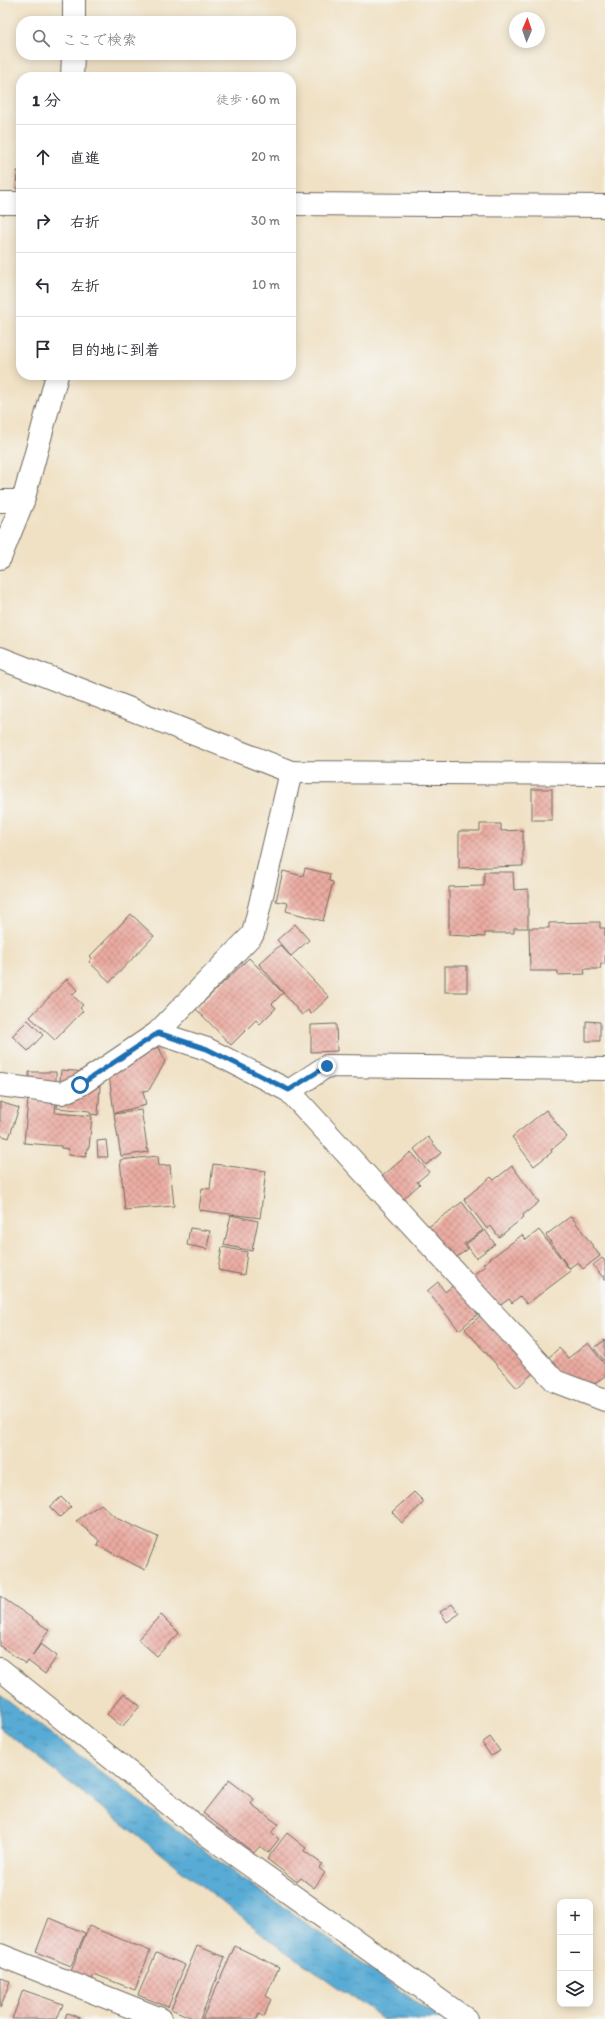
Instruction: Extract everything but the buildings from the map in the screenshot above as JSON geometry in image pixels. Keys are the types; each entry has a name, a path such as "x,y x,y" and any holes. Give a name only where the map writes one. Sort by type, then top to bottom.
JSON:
{"street":[{"path":"74,0 74,16"},
{"path":"72,72 73,60"},
{"path":"0,203 16,203"},
{"path":"296,204 605,206"},
{"path":"0,558 23,501 56,380"},
{"path":"0,501 23,501"},
{"path":"0,658 291,772 605,774"},
{"path":"0,1085 62,1093 80,1085 158,1033 253,934 291,772"},
{"path":"158,1033 207,1049 289,1090 555,1381 605,1400"},
{"path":"289,1090 327,1066 605,1069"},
{"path":"0,1669 206,1834 466,2019"},
{"path":"0,1955 161,2019"}],"water":[{"path":"0,1695 199,1847 440,2019 384,2019 282,1949 0,1728"}],"route":[{"path":"80,1085 158,1033 207,1049 289,1090 327,1066"}]}
